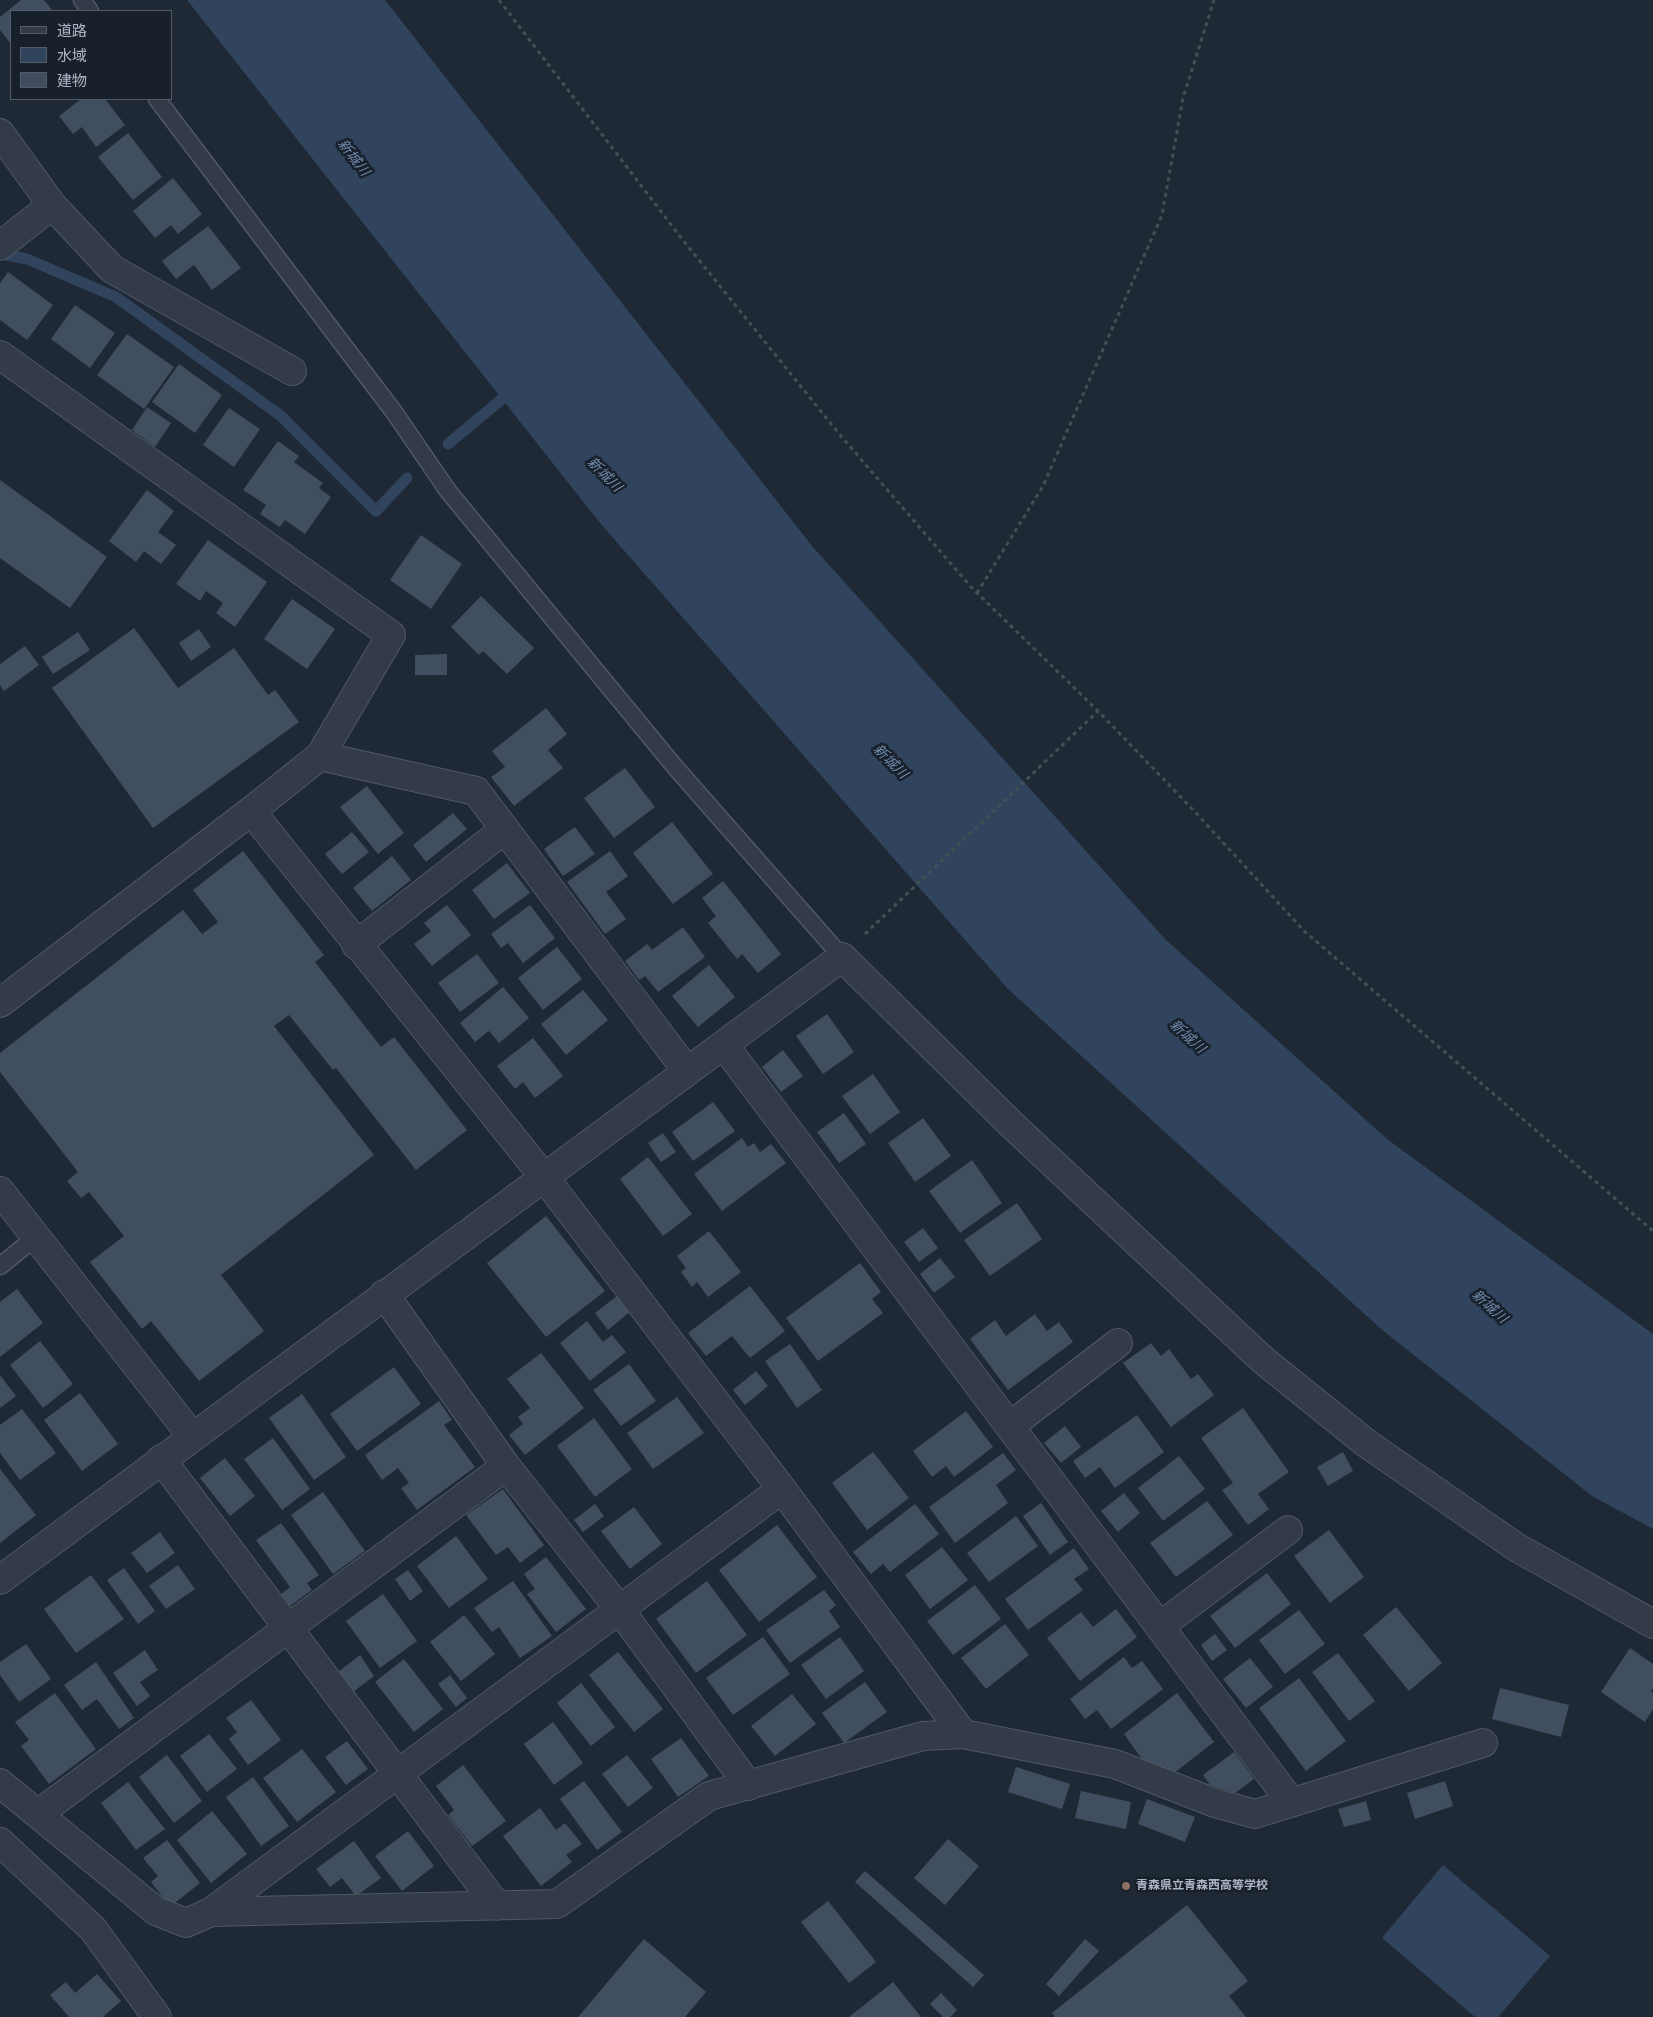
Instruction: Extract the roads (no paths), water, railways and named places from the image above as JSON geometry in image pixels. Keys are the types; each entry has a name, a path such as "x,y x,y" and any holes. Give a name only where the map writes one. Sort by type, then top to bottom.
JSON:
{"street":[{"path":"0,133 52,205 112,269 292,371"},
{"path":"1,245 52,205"},
{"path":"0,355 391,635 320,756 0,1003"},
{"path":"320,756 476,791 687,1071"},
{"path":"251,811 544,1177 782,1489 963,1734"},
{"path":"356,944 505,829"},
{"path":"0,1580 192,1436 842,957 1011,1124 1263,1360 1366,1443 1516,1547 1653,1624"},
{"path":"724,1045 1291,1802"},
{"path":"0,1191 192,1436"},
{"path":"384,1294 506,1466 620,1610 749,1786"},
{"path":"1010,1426 1118,1343"},
{"path":"161,1459 497,1906"},
{"path":"38,1814 506,1466"},
{"path":"0,1783 156,1911 186,1923 211,1912 782,1489"},
{"path":"1160,1626 1288,1530"},
{"path":"211,1912 557,1904 709,1796 924,1736 963,1734 1115,1764 1215,1803 1255,1814 1483,1743"},
{"path":"0,1842 93,1929 157,2017"}],"lane":[{"path":"158,100 394,412 448,491 674,767 842,957"},
{"path":"0,1266 36,1237"}],"water":[{"name":"新城川","path":"187,0 385,0 812,546 1165,939 1387,1139 1653,1334 1653,1529 1592,1496 1381,1329 1008,989 600,523"},
{"path":"1443,1865 1550,1956 1498,2017 1475,2017 1382,1938"}],"waterway":[{"path":"0,254 27,259 116,297 281,416 376,511 407,478"},
{"path":"448,444 514,389"}],"place":[{"name":"青森県立青森西高等学校","path":"1126,1886"}]}
